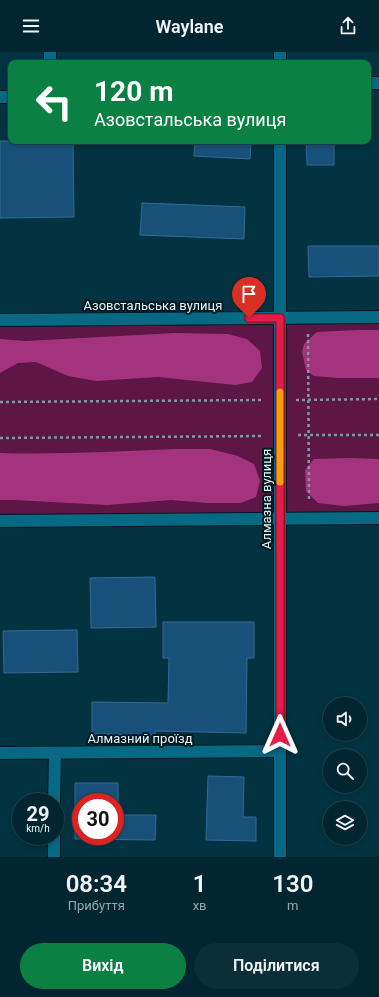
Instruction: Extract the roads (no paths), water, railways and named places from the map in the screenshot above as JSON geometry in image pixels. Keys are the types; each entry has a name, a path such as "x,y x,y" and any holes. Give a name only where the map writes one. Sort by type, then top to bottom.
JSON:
{"street":[{"name":"Алмазна вулиця","path":"280,144 280,857"},
{"name":"Азовстальська вулиця","path":"0,320 379,317"},
{"path":"0,520 379,518"},
{"name":"Алмазний проїзд","path":"0,753 280,751"},
{"path":"54,793 55,752"},
{"path":"54,845 54,857"}]}
